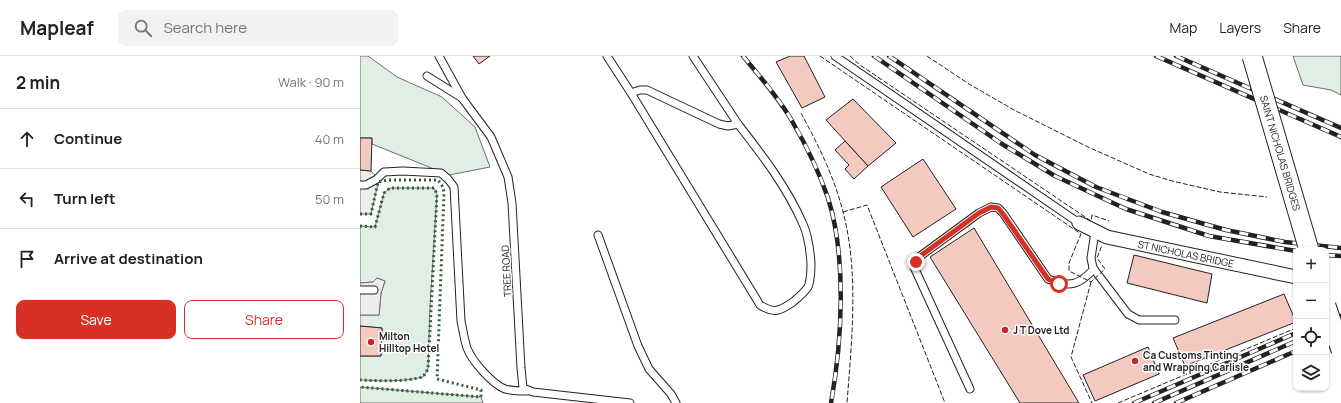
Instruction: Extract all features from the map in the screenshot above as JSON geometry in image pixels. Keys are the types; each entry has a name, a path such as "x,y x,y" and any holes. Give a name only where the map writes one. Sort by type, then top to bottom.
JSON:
{"street":[{"name":"SAINT NICHOLAS BRIDGES","path":"1252,56 1308,247"},
{"name":"ST NICHOLAS BRIDGE","path":"1079,222 1101,234 1293,276"},
{"path":"1329,315 1341,350"}],"lane":[{"path":"439,56 462,98"},
{"path":"607,56 632,93 760,305 768,310 776,311 786,307 802,296 809,285 811,271 810,252 804,225 771,167 738,124 693,56"},
{"path":"835,56 1079,222"},
{"name":"TREE ROAD","path":"428,76 462,98 491,137 508,177 512,203 521,381 523,388 533,392"},
{"path":"632,93 640,90 647,90 719,124 728,126 738,124"},
{"path":"360,185 366,185 377,179 384,172 403,171 442,173 448,179 454,188 461,320 464,338 468,349 476,362 492,380 505,389 630,403"},
{"path":"970,389 914,267 919,257 979,213 991,207 998,208 1003,214 1048,279 1059,284 1074,284 1084,279 1094,268"},
{"path":"1101,234 1091,258 1094,268 1128,314 1139,320 1175,320"},
{"path":"598,235 638,346 649,369 671,394 676,403"},
{"path":"360,290 374,290"}],"green space":[{"path":"360,56 368,56 397,77 442,97 475,127 490,167 449,175 372,144 372,138 360,138"},
{"path":"1293,56 1341,56 1341,95 1331,90 1303,85"},
{"path":"390,188 434,188 437,194 430,306 428,369 423,377 415,379 392,381 360,380 360,356 381,356 382,328 360,326 360,315 379,315 381,293 385,281 377,278 373,282 360,283 360,226 375,227 384,193"},
{"path":"360,387 481,397 483,403 360,403"}],"shaded area":[{"path":"360,170 371,171 379,179 371,214 360,214"},
{"path":"377,278 385,281 381,293 379,315 360,315 360,283 373,282"}],"building":[{"path":"473,56 490,56 479,64"},
{"path":"790,56 804,56 825,97 802,108 776,62"},
{"path":"853,99 896,143 868,166 826,120"},
{"path":"360,138 372,138 371,171 360,170"},
{"path":"845,141 868,166 854,179 845,169 849,165 835,150"},
{"path":"923,159 956,209 913,237 881,187"},
{"name":"J T Dove Ltd","path":"974,228 1079,403 1020,403 930,257"},
{"path":"1134,255 1212,274 1207,303 1127,283"},
{"path":"1284,294 1293,315 1293,323 1185,366 1173,338"},
{"name":"Milton Hilltop Hotel","path":"360,326 382,328 381,356 360,356"},
{"name":"Ca Customs Tinting and Wrapping Carlisle","path":"1148,347 1159,374 1095,401 1083,375"}],"railway":[{"path":"743,56 787,112 812,159 828,198 838,247 841,300 838,354 831,403"},
{"path":"874,56 1002,144 1055,176 1126,209 1209,236 1293,250"},
{"path":"889,56 1035,155 1096,187 1162,212 1226,230 1285,242 1341,248"},
{"path":"1156,56 1341,137"},
{"path":"1176,56 1341,128"},
{"path":"1329,255 1341,256"},
{"path":"1329,320 1341,316"},
{"path":"1329,328 1341,324"},
{"path":"1329,337 1341,333"},
{"path":"1134,403 1293,334"},
{"path":"1154,403 1293,342"},
{"path":"1176,403 1293,352"}],"hedge":[{"path":"360,214 371,214 378,182 387,180 438,180 443,187 437,379 481,390 481,397 360,387"},
{"path":"360,226 375,227 384,193 390,188 434,188 437,194 428,369 423,377 415,379 392,381 360,380"}],"fence":[{"path":"820,56 1081,234 1069,263 1069,271 1091,282 1105,269 1097,258 1102,245"},
{"path":"850,56 860,65 1091,221 1092,215 1109,221"},
{"path":"927,56 969,84 1014,110 1088,147 1149,174 1220,192 1267,197"},
{"path":"801,113 823,156 836,189 846,226 850,251 853,301 847,403"},
{"path":"843,212 867,205 945,403"},
{"path":"1091,282 1071,357 1092,403"},
{"path":"1118,403 1293,329"}],"place":[{"name":"J T Dove Ltd","path":"1005,330"},
{"name":"Milton Hilltop Hotel","path":"371,342"},
{"name":"Ca Customs Tinting and Wrapping Carlisle","path":"1135,361"}],"route":[{"path":"916,262 919,257 979,213 991,207 998,208 1048,279 1059,284"}]}
